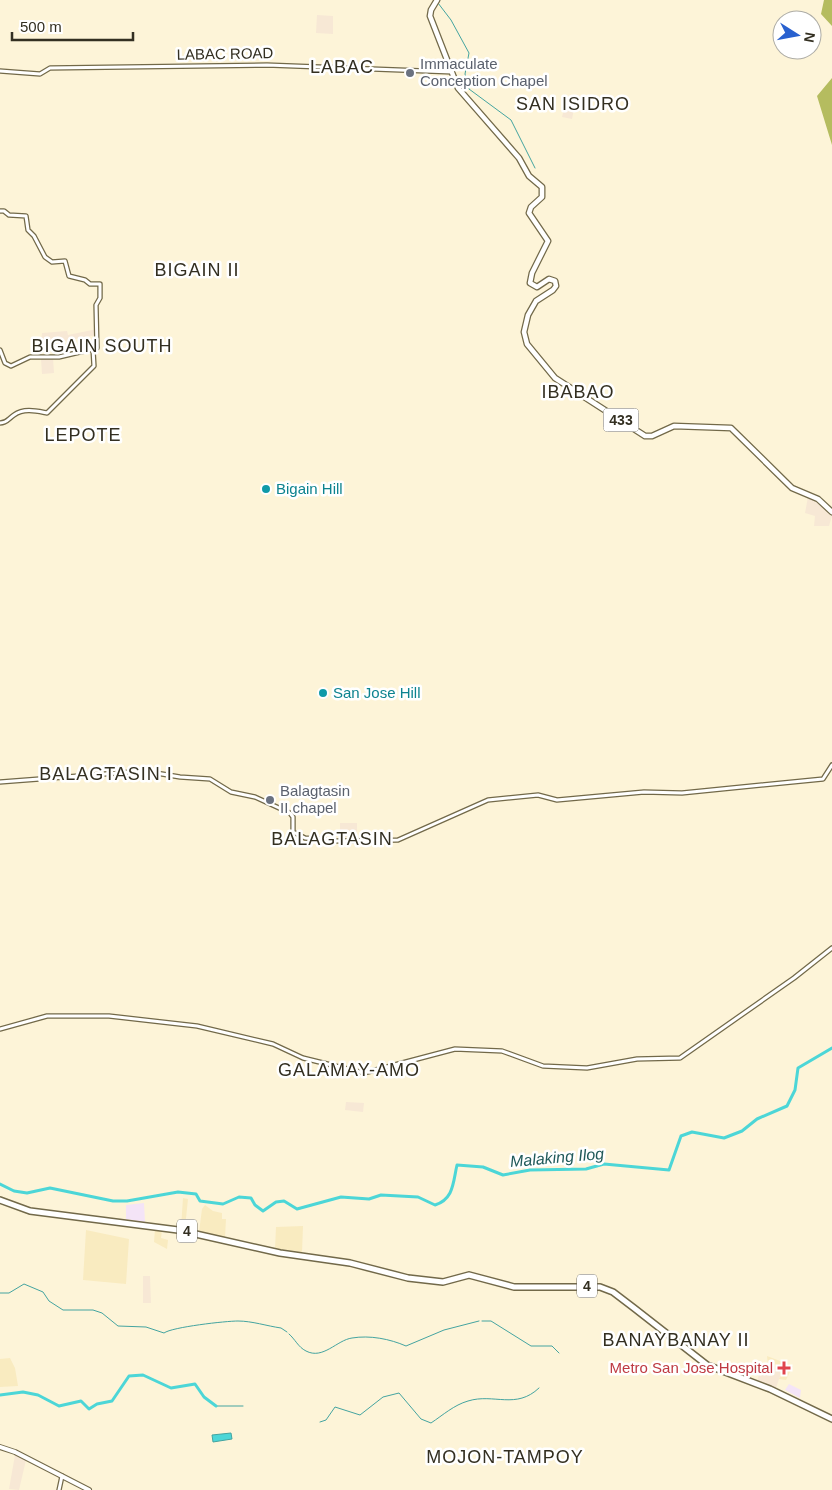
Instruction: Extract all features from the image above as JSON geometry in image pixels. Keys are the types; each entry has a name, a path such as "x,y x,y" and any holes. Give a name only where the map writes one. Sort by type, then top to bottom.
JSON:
{"highway":[{"name":"4","path":"0,1200 30,1211 166,1227 280,1253 350,1263 408,1278 443,1282 469,1275 514,1287 600,1287 613,1292 707,1365 773,1390 832,1419"}],"main road":[{"name":"433","path":"438,0 431,14 433,23 462,94 516,154 529,176 542,187 542,197 531,207 529,213 548,241 532,274 530,283 537,286 549,279 554,281 556,286 535,302 528,315 524,332 527,344 548,371 646,436 652,436 674,426 731,428 792,488 818,499 832,512"},
{"path":"0,1447 89,1490"}],"street":[{"name":"LABAC ROAD","path":"0,71 40,74 52,68 267,65 452,72"},
{"path":"0,211 9,215 26,216 28,230 34,236 45,257 52,262 65,261 69,276 85,280 90,284 100,284 100,298 96,305 98,343 94,349 94,366 47,413 23,411 14,415 6,422 0,423"},
{"path":"0,350 5,363 11,366 30,357 59,357 94,349"},
{"path":"0,782 120,774 137,771 210,779 231,792 255,797 290,813 293,817 293,832 299,836 336,841 377,841 406,838 488,800 538,795 557,800 644,792 682,793 800,783 823,779 832,765"},
{"path":"0,1029 27,1020 55,1015 115,1016 197,1026 273,1044 303,1058 364,1073 455,1049 502,1051 543,1066 587,1068 636,1059 680,1058 794,978 832,948"},
{"path":"59,1490 62,1476"}],"shaded area":[{"path":"317,15 333,16 333,34 316,33"},
{"path":"566,100 574,109 572,119 562,117"},
{"path":"97,329 97,335 41,345 42,333 67,331 68,335"},
{"path":"53,358 54,373 42,374 41,359"},
{"path":"808,497 824,506 832,516 829,526 814,526 815,516 805,513"},
{"path":"340,823 357,823 357,837 340,837"},
{"path":"346,1102 364,1103 363,1112 345,1110"},
{"path":"183,1198 188,1199 185,1228 181,1227"},
{"path":"144,1203 145,1222 126,1219 126,1205"},
{"path":"205,1205 213,1211 222,1213 222,1219 226,1219 225,1238 199,1232 202,1209"},
{"path":"303,1226 302,1253 275,1249 276,1227"},
{"path":"155,1229 162,1230 161,1238 168,1240 167,1249 154,1242"},
{"path":"86,1230 129,1239 126,1284 83,1280"},
{"path":"143,1276 150,1276 151,1303 143,1303"},
{"name":"Metro San Jose Hospital","path":"767,1356 793,1366 786,1380 779,1379 782,1370 768,1365"},
{"path":"10,1358 15,1368 18,1386 0,1387 0,1359"},
{"path":"763,1363 782,1370 776,1388 757,1381"},
{"path":"789,1384 801,1390 800,1398 785,1390"},
{"path":"15,1455 26,1460 19,1490 9,1489"}],"green space":[{"path":"824,0 832,0 832,26 822,15"},
{"path":"832,78 832,145 817,96"}],"water":[{"path":"231,1433 232,1439 213,1442 212,1435"}],"waterway":[{"path":"438,3 451,20 469,53 465,74 469,89 511,120 535,168"},
{"name":"Malaking Ilog","path":"0,1184 14,1191 27,1193 50,1188 113,1201 127,1201 178,1192 196,1194 200,1201 223,1204 239,1197 251,1198 255,1205 263,1211 276,1202 284,1201 297,1209 341,1197 369,1199 381,1195 418,1197 435,1205 446,1199 452,1189 457,1165 483,1167 503,1175 530,1170 586,1169 604,1164 669,1170 681,1136 692,1132 724,1138 742,1131 757,1119 787,1106 795,1090 798,1068 832,1048"},
{"path":"0,1293 9,1293 24,1284 43,1292 49,1301 63,1310 93,1310 102,1313 118,1326 146,1327 164,1333 211,1323 238,1321 281,1328 287,1332"},
{"path":"289,1334 306,1351 318,1353 346,1340 359,1337 380,1338 406,1346 444,1330 479,1321"},
{"path":"482,1321 491,1321 531,1346 552,1346 559,1353"},
{"path":"0,1395 23,1392 38,1395 59,1406 81,1401 89,1409 97,1404 112,1401 129,1376 143,1375 171,1388 195,1384 204,1397 216,1406"},
{"path":"320,1422 326,1420 335,1407 360,1415 383,1397 399,1393 421,1419 431,1423 453,1408 468,1401 478,1399 513,1400 530,1395 539,1388"},
{"path":"216,1406 243,1406"}],"place":[{"name":"Immaculate Conception Chapel","path":"410,73"},
{"name":"Bigain Hill","path":"266,489"},
{"name":"San Jose Hill","path":"323,693"},
{"name":"Balagtasin II chapel","path":"270,800"},
{"name":"Metro San Jose Hospital","path":"784,1368"}],"district":[{"name":"LABAC","path":"342,67"},
{"name":"SAN ISIDRO","path":"573,104"},
{"name":"BIGAIN II","path":"197,270"},
{"name":"BIGAIN SOUTH","path":"102,346"},
{"name":"IBABAO","path":"578,392"},
{"name":"LEPOTE","path":"83,435"},
{"name":"BALAGTASIN I","path":"106,774"},
{"name":"BALAGTASIN","path":"332,839"},
{"name":"GALAMAY-AMO","path":"349,1070"},
{"name":"BANAYBANAY II","path":"676,1340"},
{"name":"MOJON-TAMPOY","path":"505,1457"}]}
